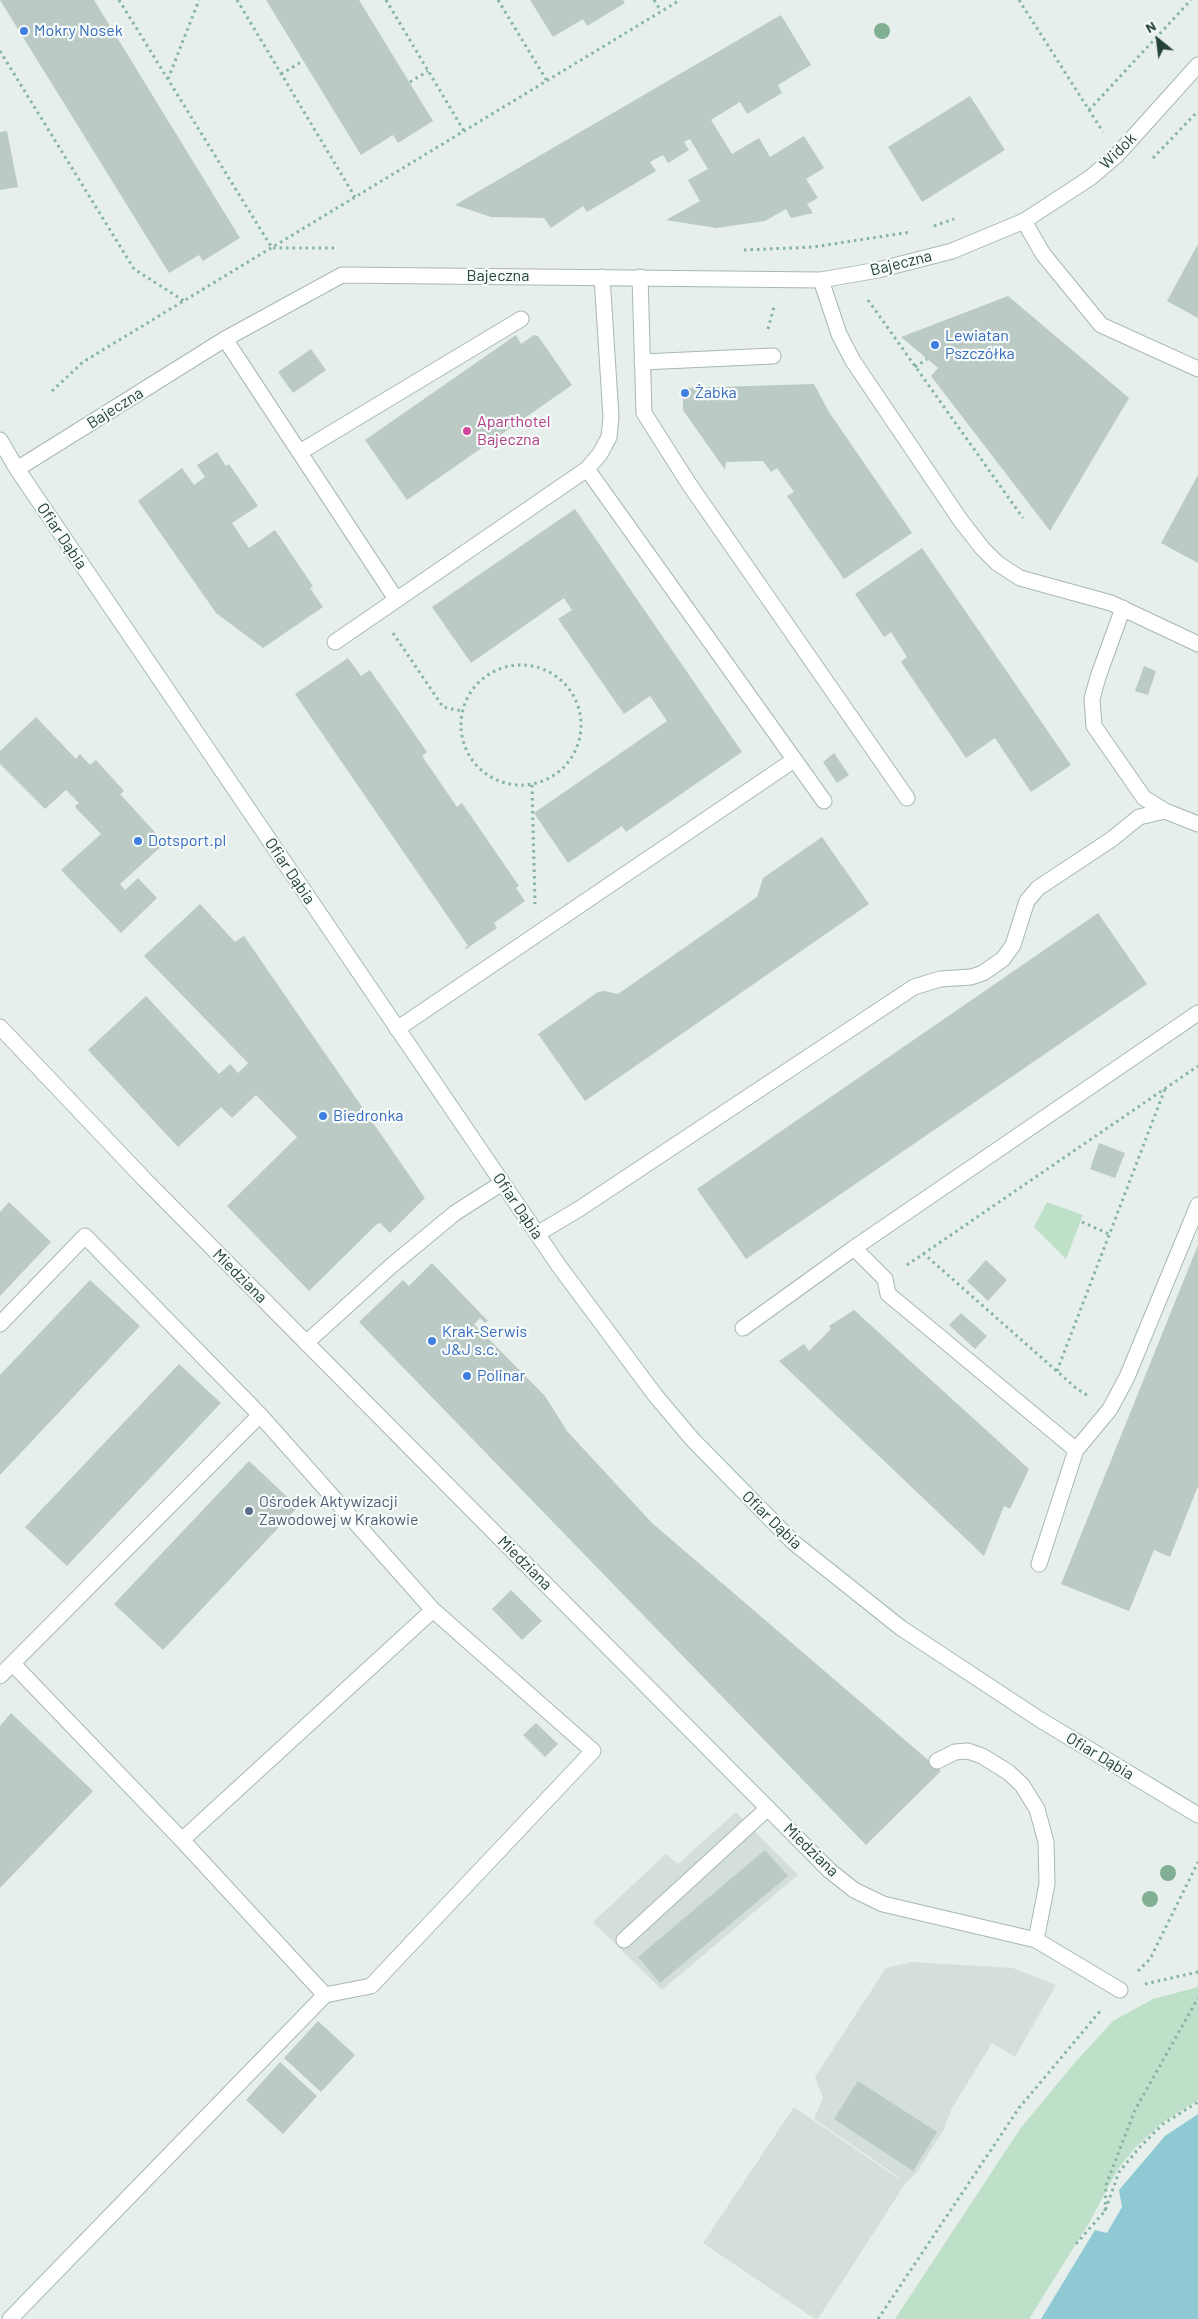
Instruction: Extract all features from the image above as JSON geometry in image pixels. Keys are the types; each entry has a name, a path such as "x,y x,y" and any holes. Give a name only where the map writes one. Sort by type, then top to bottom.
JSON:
{"street":[{"name":"Widok","path":"1024,221 1090,178 1117,155 1198,64"},
{"name":"Bajeczna","path":"17,469 225,339 342,275 821,280 878,270 952,250 1024,221"},
{"path":"1024,221 1043,254 1102,324 1198,369"},
{"path":"336,642 588,469 600,454 609,437 611,417 602,277"},
{"path":"640,277 644,413 689,484 907,798"},
{"path":"821,280 839,334 853,361 983,549 997,563 1020,578 1123,608 1198,644"},
{"path":"300,452 521,318"},
{"path":"225,339 396,599"},
{"path":"642,362 772,356"},
{"name":"Ofiar Dąbia","path":"0,440 17,469 537,1234 655,1395 692,1439 793,1542 901,1628 1038,1719 1198,1815"},
{"path":"588,469 824,801"},
{"path":"1123,608 1092,699 1094,726 1144,798 1165,811 1198,824"},
{"path":"398,1029 794,760"},
{"path":"537,1234 579,1209 914,987 940,979 971,977 983,973 1003,959 1012,945 1027,901 1038,888 1112,840 1139,817 1165,811"},
{"path":"743,1328 854,1248 1198,1013"},
{"name":"Miedziana","path":"0,1026 146,1182 829,1870 854,1890 883,1904 1036,1940 1120,1990"},
{"path":"306,1343 391,1266 455,1213 502,1183"},
{"path":"1039,1564 1076,1450 1110,1409 1127,1377 1198,1205"},
{"path":"0,1324 85,1236 260,1415 433,1610 593,1751 370,1986 324,1995 10,2319"},
{"path":"854,1248 885,1279 888,1294 1076,1450"},
{"path":"0,1676 260,1415"},
{"path":"182,1840 433,1610"},
{"path":"13,1664 182,1840 324,1995"},
{"path":"937,1761 955,1752 968,1751 982,1756 1008,1772 1022,1785 1037,1809 1046,1842 1047,1884 1036,1940"},
{"path":"624,1940 768,1808"}],"path":[{"path":"119,0 272,248"},
{"path":"168,79 199,0"},
{"path":"237,0 355,197"},
{"path":"386,0 464,131"},
{"path":"498,0 547,81"},
{"path":"654,0 661,11"},
{"path":"52,391 83,362 680,0"},
{"path":"1019,0 1117,155"},
{"path":"1089,110 1191,0"},
{"path":"0,51 134,270 184,301"},
{"path":"281,74 303,61"},
{"path":"410,82 428,71"},
{"path":"1095,138 1102,131"},
{"path":"932,227 957,218"},
{"path":"737,251 813,247 914,231"},
{"path":"272,248 340,248"},
{"path":"868,300 1023,518"},
{"path":"915,367 927,359"},
{"path":"378,612 443,707 462,711"},
{"path":"519,664 539,667 557,675 571,690 580,708 581,722 578,748 562,770 551,778 532,785 512,785 493,779 477,767 466,750 460,731 462,711 470,693 483,678 500,668 519,664"},
{"path":"532,785 536,934"},
{"path":"885,1279 1198,1066"},
{"path":"1057,1371 1165,1089"},
{"path":"1082,1222 1109,1234"},
{"path":"923,1253 1077,1389 1110,1409"},
{"path":"1120,1990 1150,1958 1198,1862"},
{"path":"1120,1990 1198,1972"},
{"path":"1105,2211 1106,2184 1135,2110 1198,1998"},
{"path":"878,2319 1019,2108 1098,2012"},
{"path":"1076,2244 1105,2211 1119,2172 1139,2148 1163,2124 1198,2102"}],"shaded area":[{"path":"736,1812 798,1875 662,1990 593,1922 666,1854 678,1864"},
{"path":"912,1962 1013,1968 1056,1985 1015,2057 992,2043 952,2108 943,2131 916,2173 905,2184 818,2319 815,2319 703,2243 794,2107 902,2181 814,2119 823,2098 815,2077 886,1968"}],"green space":[{"path":"1047,1202 1083,1215 1066,1259 1034,1227"},
{"path":"1198,1987 1198,2100 1162,2123 1134,2149 1118,2169 1089,2223 1029,2319 895,2319 1020,2129 1077,2060 1113,2021 1153,1999"}],"water":[{"path":"1198,2114 1198,2319 1041,2319 1095,2230 1107,2233 1122,2207 1119,2190 1165,2136"}],"building":[{"path":"0,0 94,0 240,238 203,261 199,255 169,273"},
{"path":"266,0 359,0 433,121 398,143 393,135 361,155"},
{"path":"530,0 623,0 625,3 587,26 583,19 553,37"},
{"path":"781,15 811,65 778,85 782,93 747,114 740,102 711,120 732,154 759,138 770,157 804,136 824,168 806,179 818,198 807,204 813,213 791,218 786,209 765,221 716,228 666,220 700,201 688,180 708,169 690,139 684,142 689,150 668,163 663,155 650,162 656,171 587,212 583,206 551,228 544,218 491,217 455,205"},
{"path":"970,96 1005,150 922,202 888,147"},
{"path":"7,131 18,187 0,190 0,132"},
{"path":"1198,244 1198,318 1167,301"},
{"path":"1008,296 1129,398 1050,531 931,376 938,368 901,337"},
{"path":"516,335 521,344 534,335 538,336 572,385 407,500 365,440"},
{"path":"311,349 326,370 293,393 278,372"},
{"path":"814,384 829,412 912,533 844,579 787,496 794,492 777,468 771,472 763,461 726,462 725,470 683,410 683,388"},
{"path":"217,452 226,466 229,464 258,506 232,523 249,548 275,530 313,586 310,588 323,607 263,648 216,613 138,501 182,468 194,485 205,477 197,465"},
{"path":"1198,475 1198,563 1161,543"},
{"path":"575,509 742,752 626,832 622,826 568,863 534,813 667,721 650,696 624,714 558,619 572,610 564,598 471,663 432,607"},
{"path":"922,548 1071,765 1031,792 995,738 966,758 901,662 907,657 891,632 884,637 855,594"},
{"path":"348,658 361,676 370,670 427,752 422,756 457,807 462,803 519,886 516,888 525,901 494,923 497,928 466,949 465,947 468,946 295,694"},
{"path":"1144,666 1156,671 1148,695 1135,691"},
{"path":"36,717 76,759 80,754 90,765 96,760 124,791 120,794 165,843 120,884 125,890 138,878 157,898 121,933 61,870 101,834 76,808 75,806 79,803 66,790 45,809 0,764 0,751"},
{"path":"834,753 849,775 837,783 823,762"},
{"path":"822,837 869,904 585,1101 538,1034 598,992 605,991 618,994 757,897 763,878"},
{"name":"Biedronka","path":"200,904 235,942 244,936 425,1198 390,1233 380,1223 377,1224 309,1291 227,1206 297,1137 256,1095 232,1118 221,1107 178,1147 88,1050 146,996 219,1074 230,1064 238,1073 248,1063 144,956"},
{"path":"1098,913 1147,984 746,1259 697,1189"},
{"path":"1099,1143 1125,1153 1115,1178 1090,1169"},
{"path":"9,1202 51,1242 0,1296 0,1212"},
{"path":"1198,1245 1198,1486 1170,1557 1154,1550 1129,1611 1061,1584"},
{"path":"986,1260 1007,1280 988,1301 967,1281"},
{"path":"432,1263 488,1321 485,1323 480,1318 474,1324 545,1396 567,1431 652,1523 941,1771 866,1845 359,1322 403,1280 409,1286"},
{"path":"90,1280 140,1326 0,1475 0,1375"},
{"path":"854,1310 1029,1469 1010,1509 1004,1506 984,1556 779,1361 804,1344 809,1351 831,1329 829,1326"},
{"path":"961,1313 987,1336 975,1349 949,1325"},
{"path":"179,1364 221,1403 67,1566 25,1527"},
{"path":"249,1461 298,1507 163,1650 114,1604"},
{"path":"511,1590 542,1621 522,1640 492,1609"},
{"path":"11,1713 93,1791 0,1888 0,1726"},
{"path":"536,1723 558,1744 545,1757 523,1735"},
{"path":"765,1850 788,1876 660,1983 638,1957"},
{"path":"318,2021 355,2055 321,2092 284,2058"},
{"path":"280,2062 317,2096 283,2134 246,2100"},
{"path":"858,2081 937,2132 913,2171 834,2119"}],"place":[{"name":"Mokry Nosek","path":"24,31"},
{"name":"Lewiatan Pszczółka","path":"935,345"},
{"name":"Żabka","path":"685,393"},
{"name":"Aparthotel Bajeczna","path":"467,431"},
{"name":"Dotsport.pl","path":"138,841"},
{"name":"Biedronka","path":"323,1116"},
{"name":"Krak-Serwis J&J s.c.","path":"432,1341"},
{"name":"Polinar","path":"467,1376"},
{"name":"Ośrodek Aktywizacji Zawodowej w Krakowie","path":"249,1511"}]}
